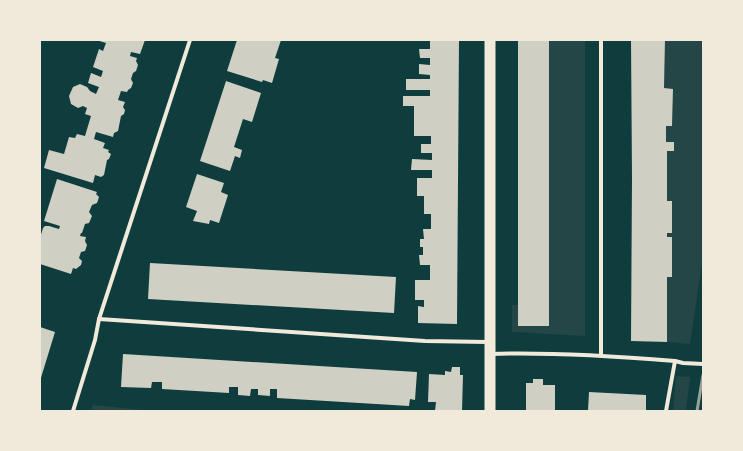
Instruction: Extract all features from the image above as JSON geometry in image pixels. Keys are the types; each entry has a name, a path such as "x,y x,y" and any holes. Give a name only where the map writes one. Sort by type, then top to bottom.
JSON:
{"highway":[{"path":"490,40 490,411"}],"street":[{"path":"73,411 95,340 99,319 190,40"},
{"path":"601,40 601,355"},
{"path":"99,319 425,341 490,342"},
{"path":"490,354 538,353 601,355 703,364"},
{"path":"666,411 675,361"}],"shaded area":[{"path":"549,40 585,40 585,336 512,332 512,305 518,305 518,326 549,326"},
{"path":"665,40 703,40 703,256 690,344 667,342 667,277 672,276 672,237 667,237 667,233 672,233 672,202 667,201 667,151 674,151 674,142 666,142 666,126 672,126 673,89 664,88"},
{"path":"676,376 690,377 686,411 673,411"},
{"path":"93,405 153,411 91,411"}],"building":[{"path":"96,40 145,40 140,54 131,52 130,56 137,58 136,61 138,65 131,79 133,83 131,88 127,92 121,91 118,100 125,102 123,107 125,110 124,114 121,116 118,131 114,133 113,137 96,132 94,139 105,143 103,148 109,150 108,152 111,154 107,160 104,175 101,177 95,175 93,183 44,168 49,150 64,154 69,137 75,138 77,134 85,136 91,116 85,114 87,108 83,106 78,108 71,104 69,96 73,87 80,84 96,94 99,87 88,83 91,73 101,77 103,71 93,67 99,49 103,51 106,43"},
{"path":"237,40 281,40 275,58 279,59 272,83 263,80 262,82 227,71"},
{"path":"430,40 459,40 457,324 418,323 418,306 424,307 424,300 415,300 415,280 430,280 430,265 420,265 419,255 423,255 423,247 420,247 420,239 424,239 423,229 431,229 431,214 424,214 424,196 417,196 417,178 432,178 432,170 411,170 412,159 432,160 432,153 421,153 421,144 431,144 431,136 414,136 414,106 403,106 403,96 430,96 430,90 406,90 406,79 430,79 430,75 419,74 419,64 430,65 430,58 420,58 419,49 430,49"},
{"path":"518,40 549,40 549,326 518,326"},
{"path":"631,40 665,40 664,88 673,89 672,126 666,126 666,142 674,142 674,151 667,151 667,201 672,201 672,233 667,233 667,237 672,237 672,277 667,277 667,342 631,341"},
{"path":"226,81 261,93 252,122 243,119 234,147 242,150 240,158 235,156 230,171 200,161"},
{"path":"197,174 224,183 221,192 228,195 219,223 210,220 209,224 193,221 197,211 186,207"},
{"path":"57,179 97,192 96,194 99,197 97,203 92,205 89,212 92,216 89,223 85,224 80,236 86,237 85,241 87,245 85,251 81,252 79,258 82,261 81,265 76,269 73,268 71,274 40,264 40,238 43,228 45,226 49,226 59,229 60,226 44,221"},
{"path":"150,263 396,277 394,313 148,299"},
{"path":"40,327 55,332 40,381"},
{"path":"123,354 417,372 415,400 410,399 409,406 277,398 277,389 270,389 270,396 258,395 258,389 251,389 250,396 238,395 238,387 229,387 229,393 162,389 162,382 152,382 151,388 121,387"},
{"path":"452,367 460,367 460,375 463,375 462,411 435,411 436,402 428,402 429,374 445,375 445,371 451,372"},
{"path":"533,379 543,379 543,385 555,385 555,411 526,411 526,383 533,383"},
{"path":"589,392 646,395 646,411 588,411"}],"railway":[{"path":"697,411 703,375"}]}
